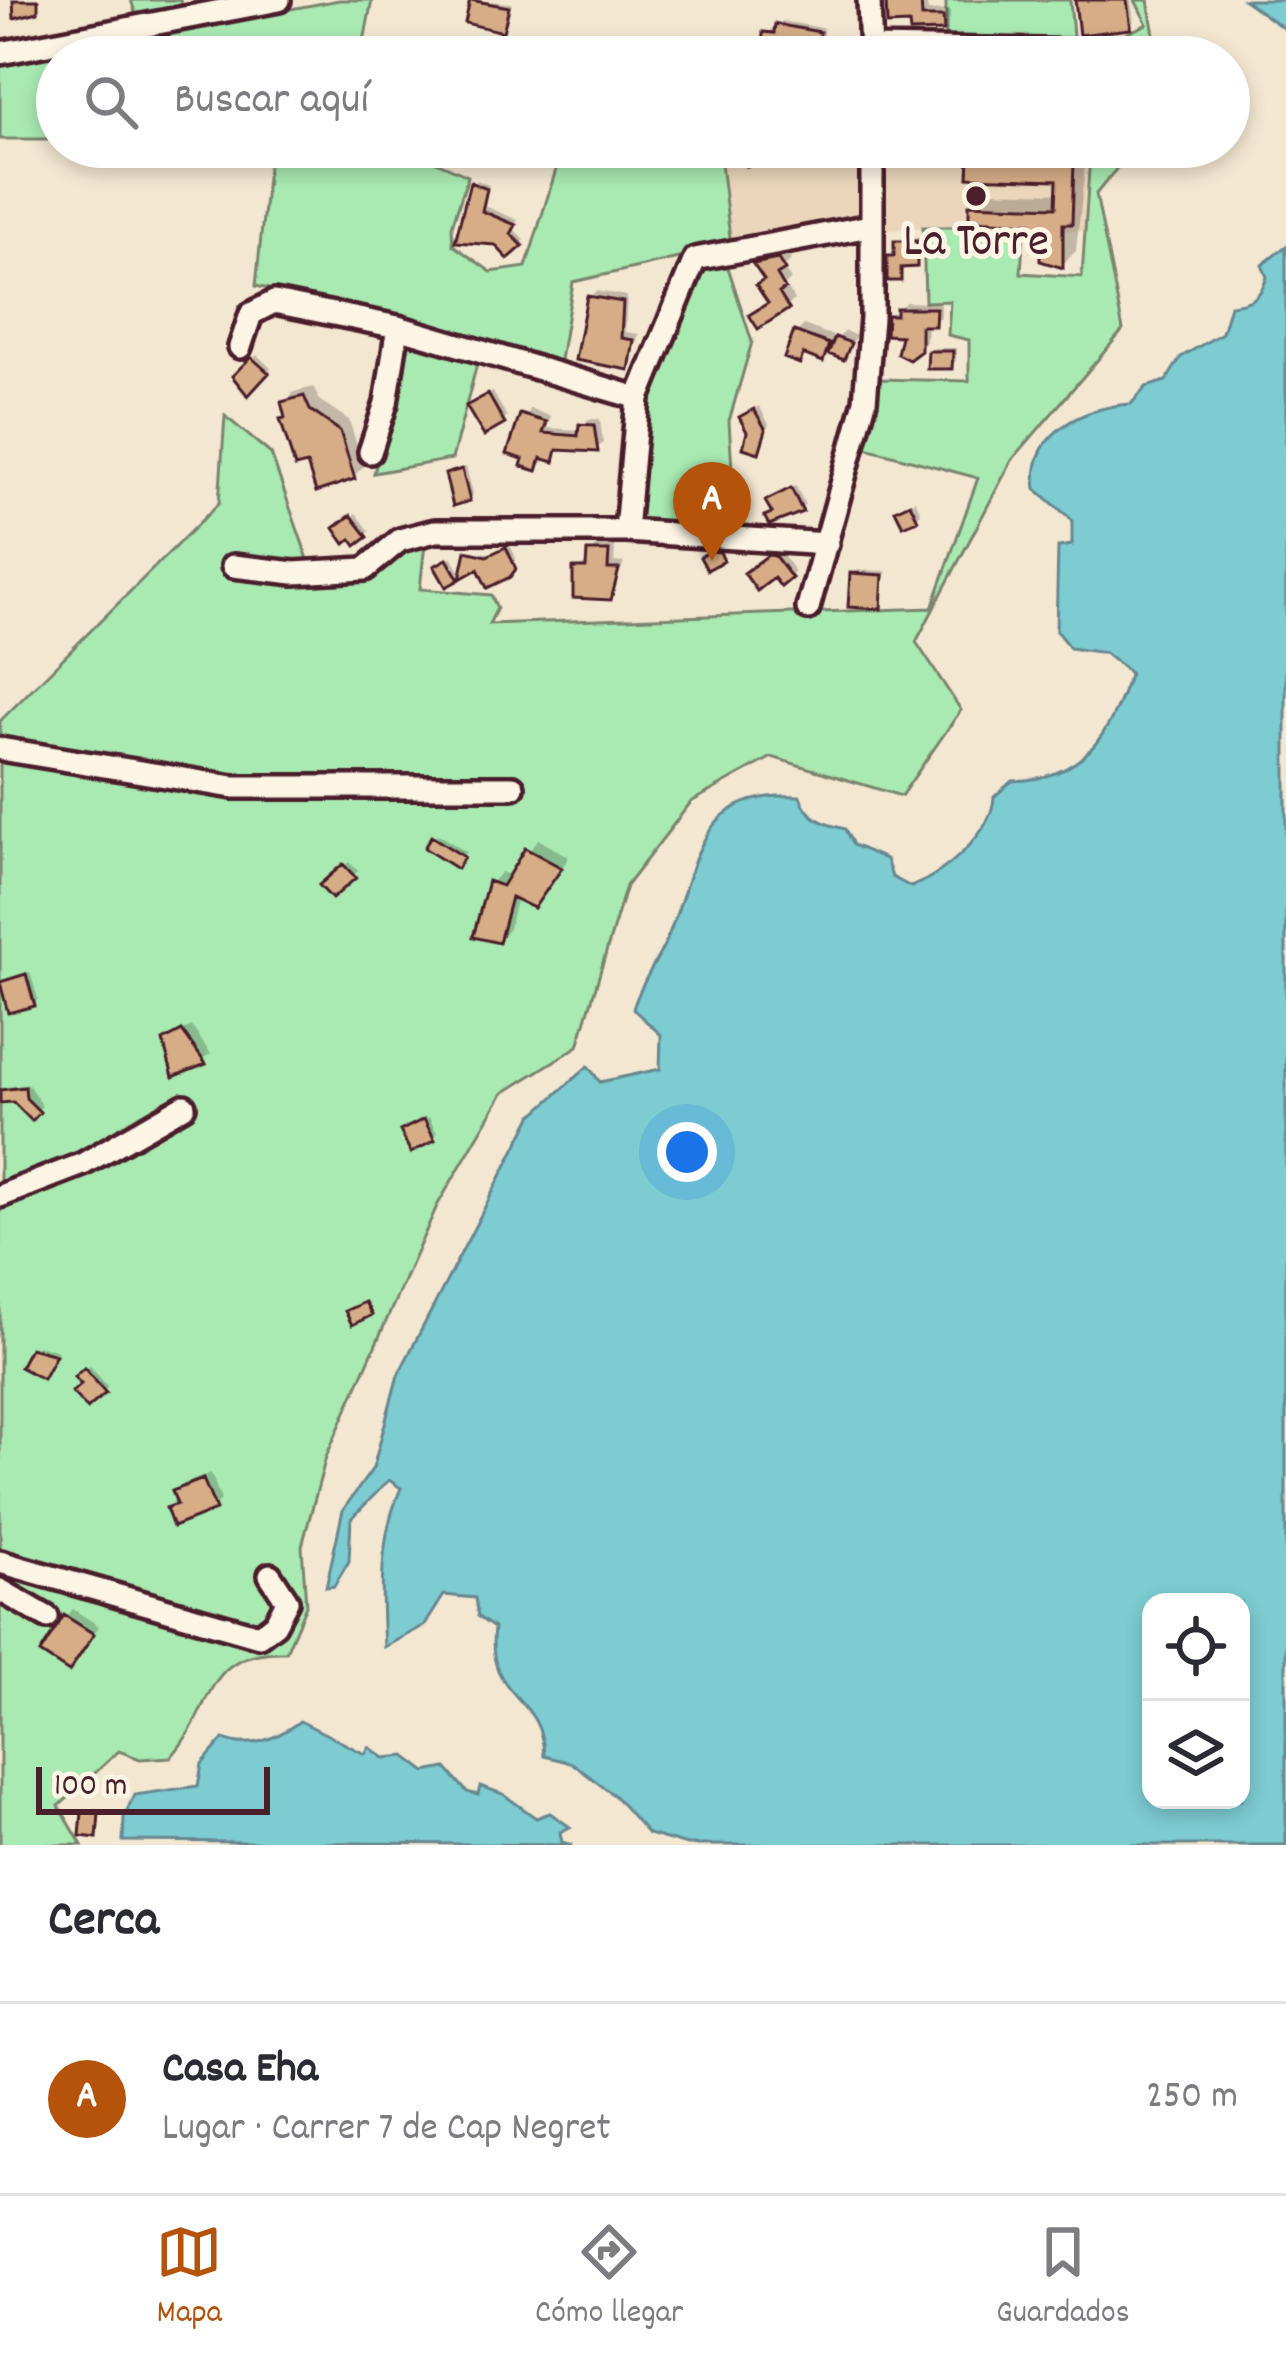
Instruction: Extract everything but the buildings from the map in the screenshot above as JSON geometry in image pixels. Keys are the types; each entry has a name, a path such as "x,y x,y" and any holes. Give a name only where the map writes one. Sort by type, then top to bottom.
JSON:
{"street":[{"path":"89,36 279,0"},
{"path":"869,0 870,36"},
{"path":"0,53 36,46"},
{"path":"808,608 866,401 872,318 871,168"},
{"path":"626,531 638,398 695,259 870,226"},
{"path":"240,347 251,314 274,302 398,327 638,398"},
{"path":"370,452 386,403 398,327"},
{"path":"233,566 294,573 365,569 400,541 435,531 626,531 827,544"},
{"path":"0,748 233,787 513,788"},
{"path":"0,1196 83,1164 184,1106"},
{"path":"0,1562 260,1636 275,1624 287,1601 270,1575"},
{"path":"0,1589 47,1617"}],"shaded area":[{"path":"722,168 1089,168 1087,231 923,227 731,246"}],"green space":[{"path":"131,0 180,0 184,13 138,21"},
{"path":"339,0 372,0 365,36 145,36"},
{"path":"946,0 1070,0 1073,36 946,36"},
{"path":"1135,0 1148,0 1154,36 1122,36 1147,24"},
{"path":"36,56 36,139 0,139 0,63"},
{"path":"268,168 450,168 468,176 452,226 453,245 491,272 526,267 557,168 722,168 731,246 573,282 559,366 482,345 452,459 374,473 413,323 256,286"},
{"path":"1089,168 1117,168 1096,194 1123,330 1012,460 916,642 961,710 901,796 772,757 691,802 626,886 578,1046 503,1093 437,1206 326,1457 302,1546 306,1605 286,1652 239,1660 224,1671 171,1757 140,1759 119,1751 59,1806 82,1845 0,1845 0,721 219,503 225,416 271,454 315,579 425,544 420,589 491,595 497,608 489,624 932,608 978,478 862,447 877,379 969,381 969,340 948,335 950,301 925,302 923,227 1024,227 1021,273 1082,277"},
{"path":"726,261 752,342 729,421 736,532 635,527 645,409 698,273"}],"water":[{"path":"1244,0 1286,0 1286,30"},
{"path":"1286,246 1286,1845 687,1845 648,1834 615,1796 572,1763 544,1756 534,1719 498,1670 494,1628 478,1617 475,1598 444,1595 425,1625 384,1647 385,1545 401,1488 389,1480 351,1519 349,1561 334,1586 326,1587 343,1510 373,1468 398,1375 532,1116 588,1066 600,1082 660,1069 661,1035 633,1009 669,934 697,856 721,817 766,797 800,796 812,815 845,829 853,845 886,859 892,877 911,887 964,851 985,825 994,797 1012,781 1058,772 1075,763 1102,734 1130,673 1105,653 1070,648 1056,631 1058,547 1072,545 1072,520 1036,489 1041,452 1063,426 1096,411 1131,404 1146,387 1166,381 1181,357 1222,333 1230,305 1258,295 1267,277 1262,265"},
{"path":"300,1721 365,1754 369,1747 384,1758 405,1756 426,1772 446,1768 467,1792 478,1795 480,1786 503,1794 536,1818 550,1813 570,1827 560,1832 562,1842 572,1845 123,1841 124,1817 134,1795 198,1786 202,1764 223,1739 263,1741"}],"place":[{"name":"La Torre","path":"976,196"},
{"name":"Casa Eha","path":"712,561"}]}
